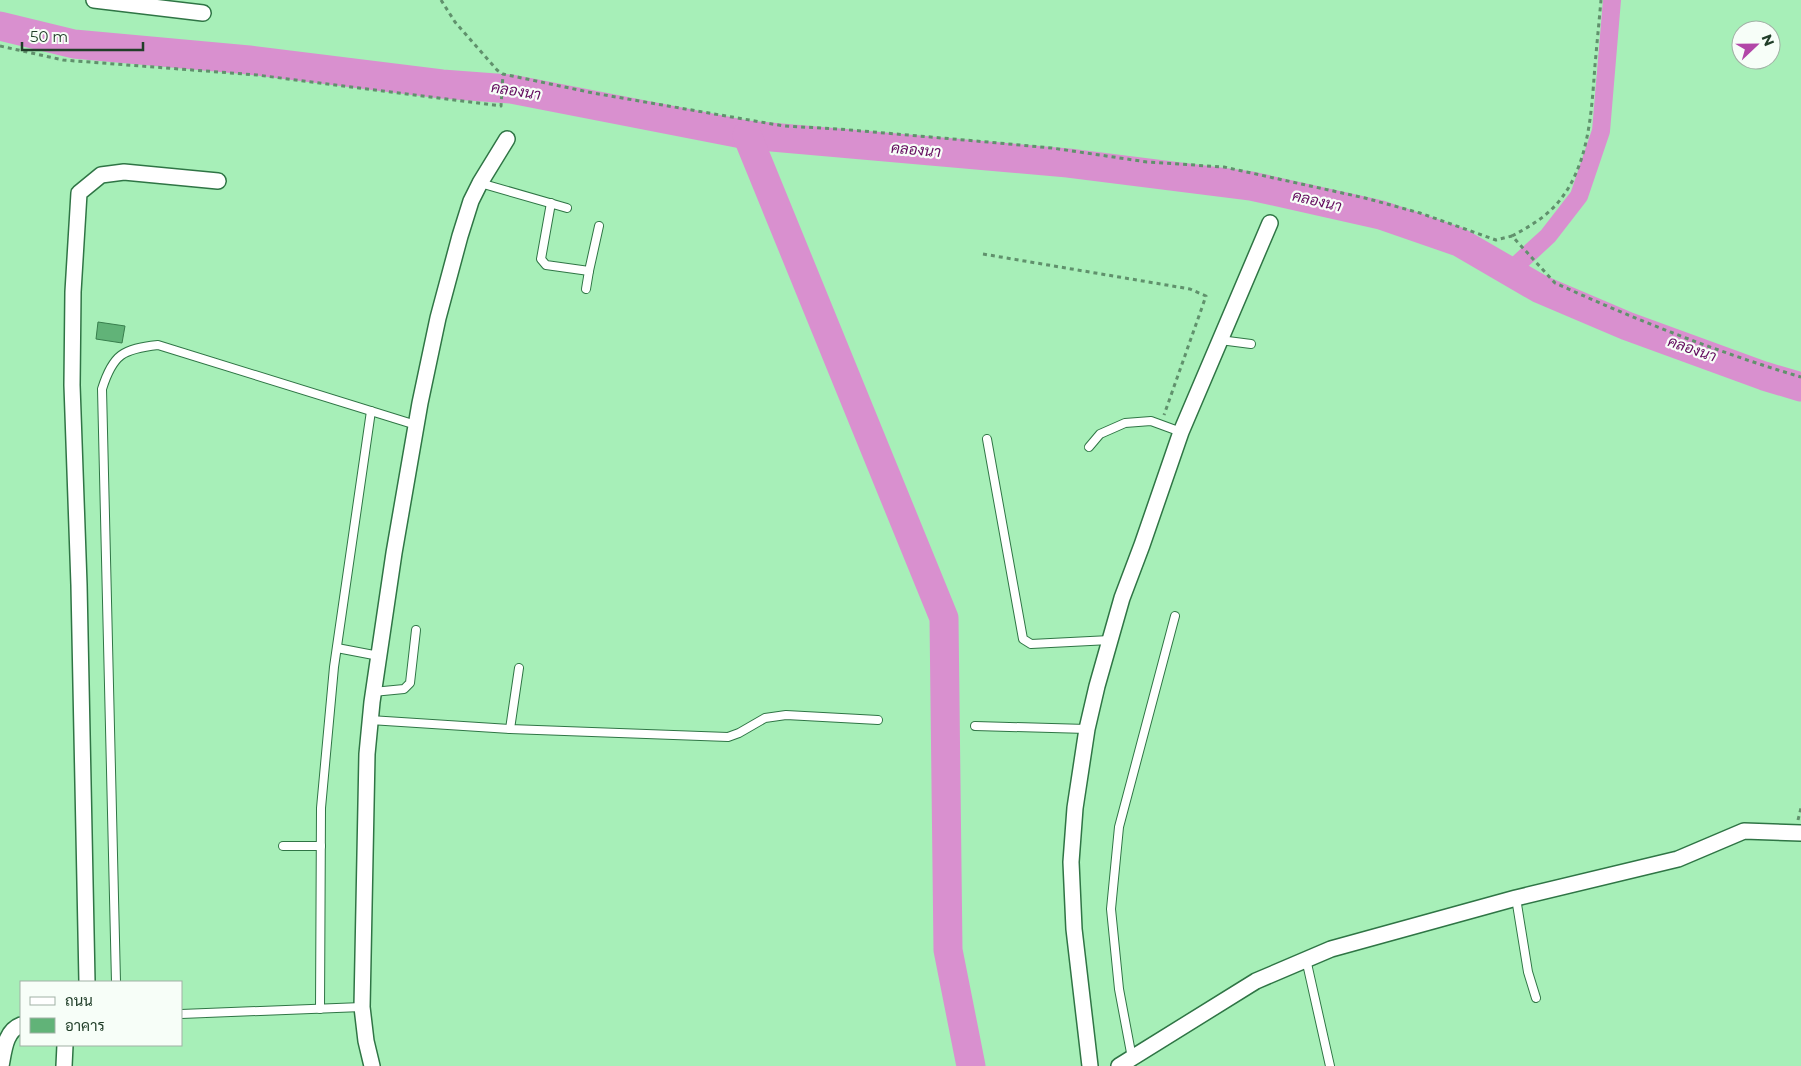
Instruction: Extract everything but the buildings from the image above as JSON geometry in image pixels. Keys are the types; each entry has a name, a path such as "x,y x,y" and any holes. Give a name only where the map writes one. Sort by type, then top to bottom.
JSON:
{"street":[{"path":"94,0 203,14"},
{"path":"372,1066 366,1041 362,1007 367,754 373,692 416,425 438,318 471,201 507,139"},
{"path":"86,981 79,595 72,385 73,292 79,193 101,175 124,172 218,181"},
{"path":"1090,1066 1074,938 1071,862 1087,729 1122,598 1181,432 1270,223"},
{"path":"1125,1062 1256,981 1331,949 1516,898 1678,859 1744,831 1801,833"},
{"path":"1,1066 9,1034 20,1025"},
{"path":"64,1066 65,1046"}],"lane":[{"path":"480,183 567,208"},
{"path":"551,203 541,259 546,265 589,271"},
{"path":"586,289 598,226"},
{"path":"1220,340 1251,344"},
{"path":"116,981 102,389 108,370 122,354 138,347 158,345 416,425"},
{"path":"320,1009 321,808 337,648 371,411"},
{"path":"1089,447 1100,434 1125,423 1151,421 1181,432"},
{"path":"987,439 1023,639 1030,644 1110,640"},
{"path":"1125,1062 1111,909 1119,826 1175,616"},
{"path":"373,692 404,689 410,683 416,630"},
{"path":"337,648 379,656"},
{"path":"510,729 519,668"},
{"path":"370,720 510,729 728,738 765,718 786,715 878,720"},
{"path":"975,726 1087,729"},
{"path":"283,846 321,846"},
{"path":"1516,898 1528,972 1536,998"},
{"path":"1306,959 1330,1066"},
{"path":"182,1014 362,1007"}],"path":[{"path":"441,0 472,44 503,74 593,93 784,126 839,129 1052,148 1147,162 1224,167 1365,198 1420,213 1496,240 1512,236 1545,216 1558,202 1571,182 1583,157 1590,128 1601,0"},
{"path":"0,46 63,60 257,75 501,106 503,74"},
{"path":"1512,236 1555,282 1564,287 1660,328 1763,366 1801,377"},
{"path":"983,254 1190,289 1206,296 1161,425"}],"waterway":[{"path":"1510,271 1548,236 1579,196 1601,131 1612,0"},
{"name":"คลองนา","path":"0,26 74,44 249,60 442,84 511,89 747,135 1068,163 1251,186 1381,215 1459,242 1540,289 1627,326 1764,376 1801,387"},
{"path":"747,135 944,618 948,950 971,1066"}]}
